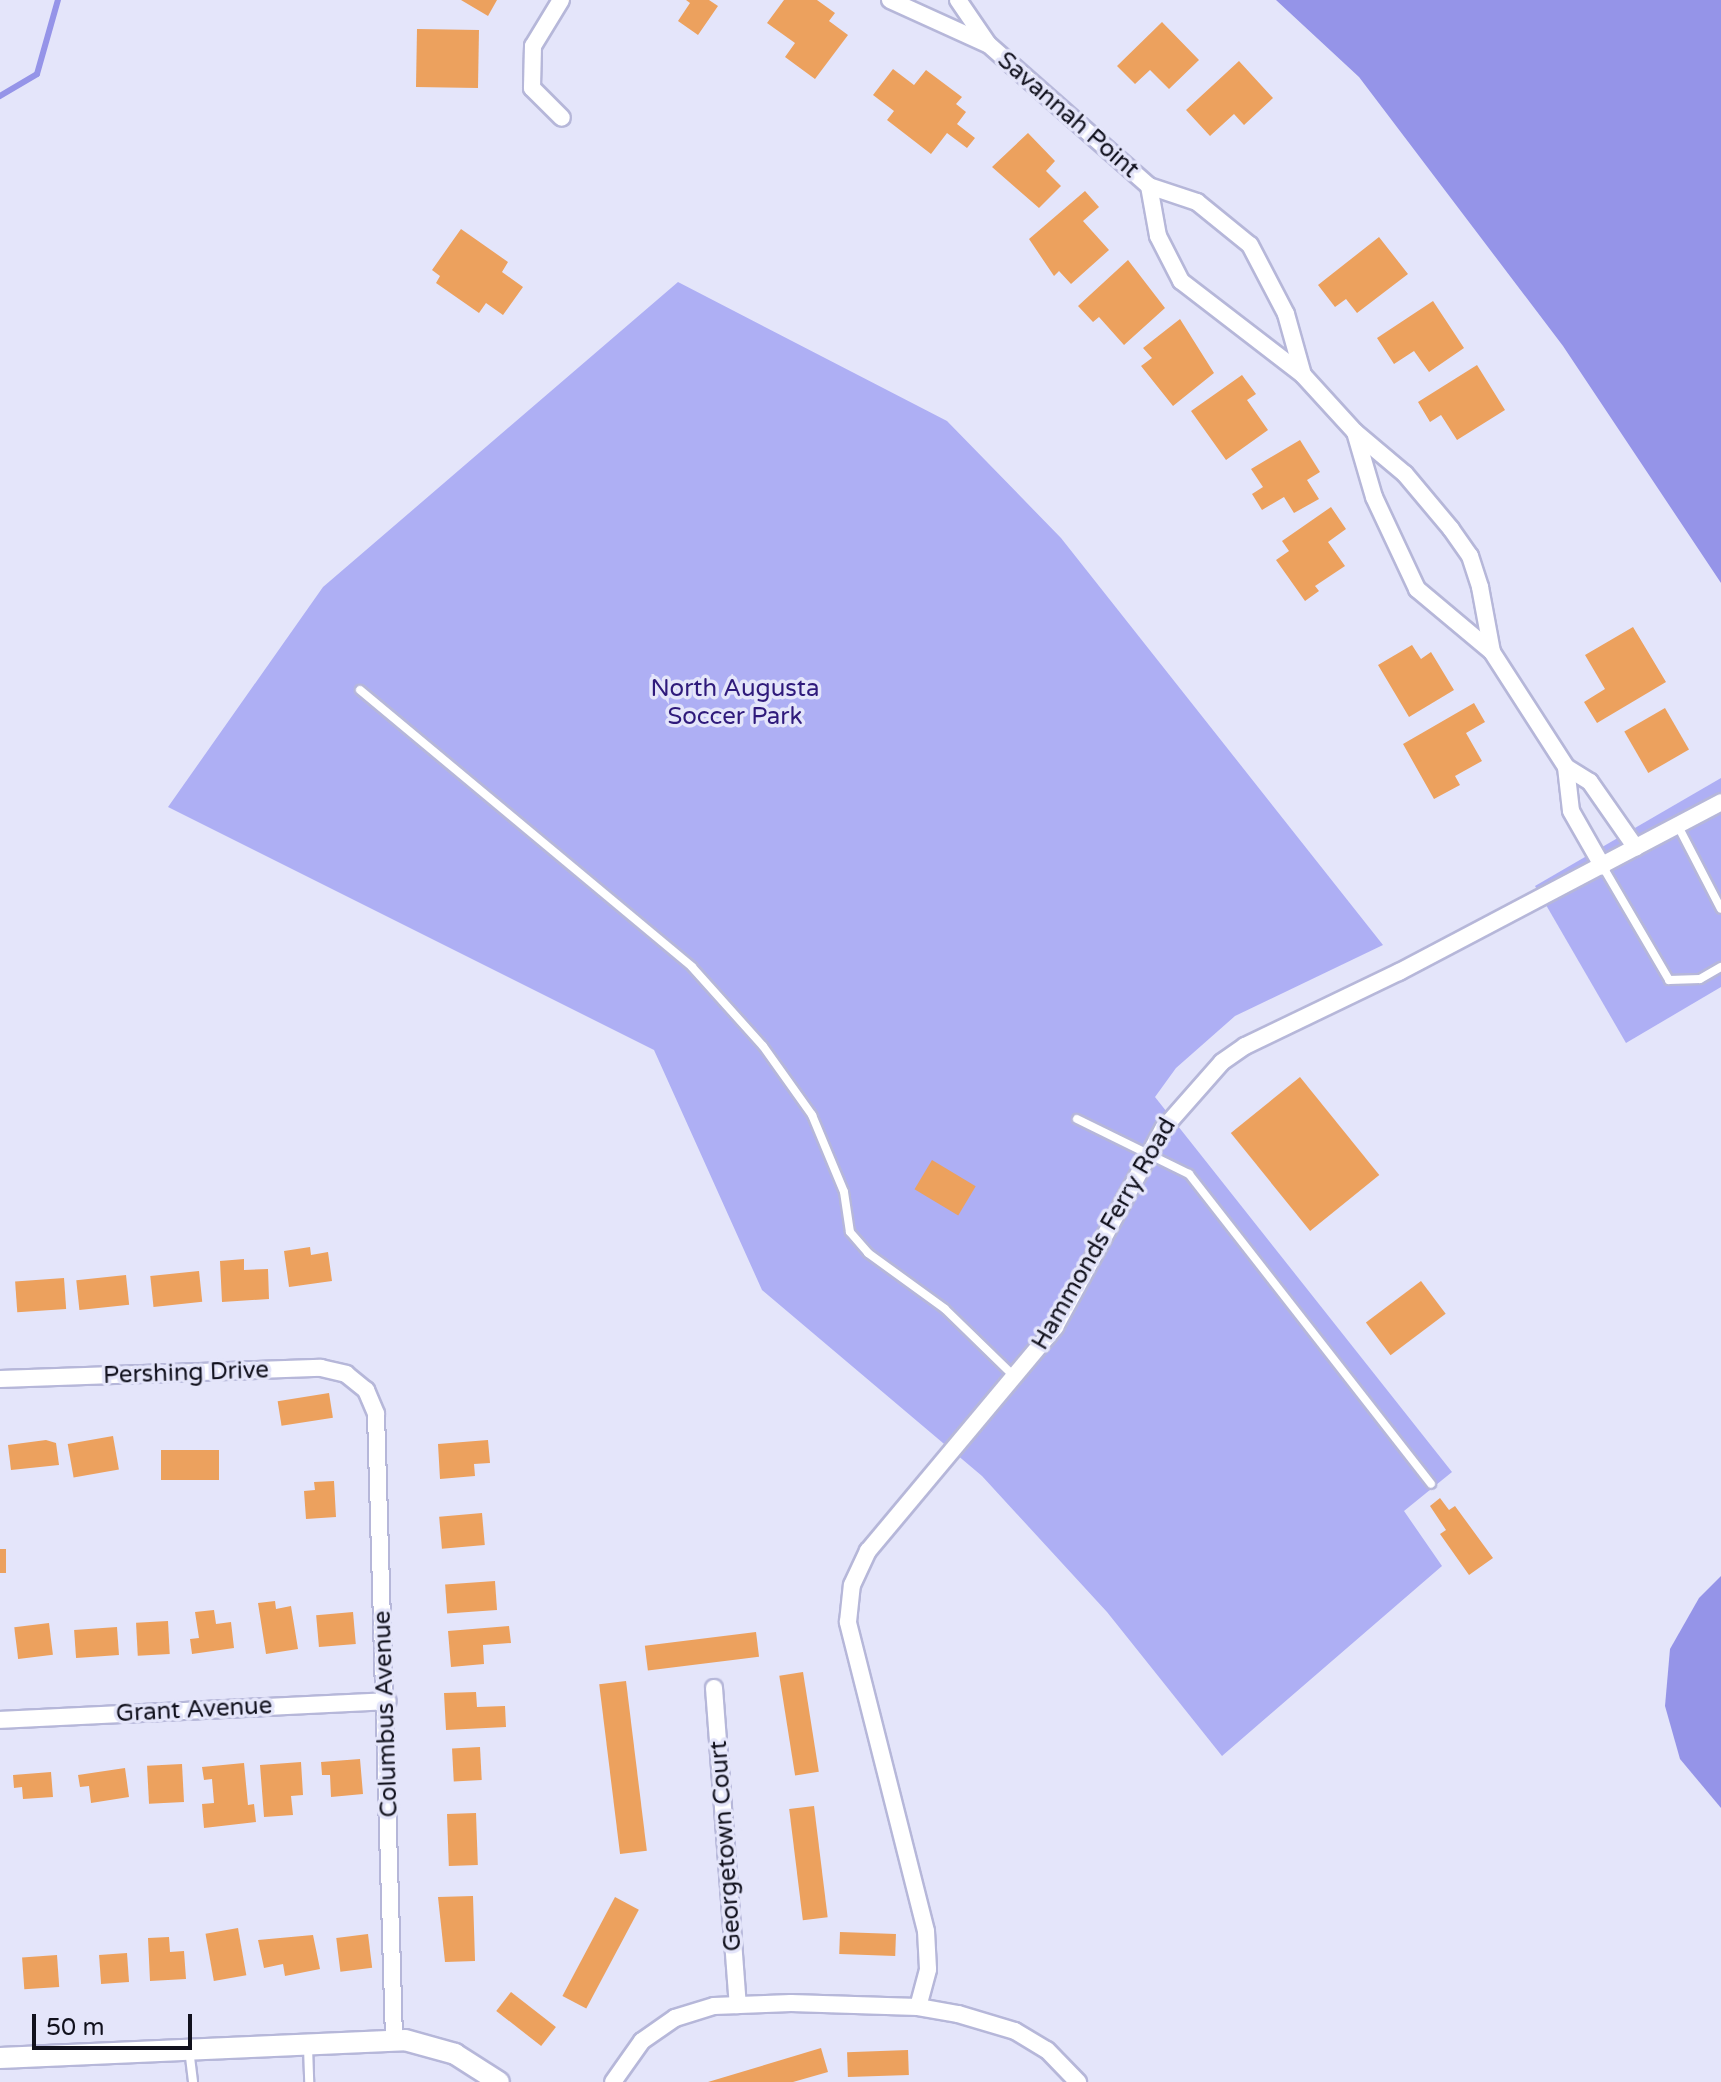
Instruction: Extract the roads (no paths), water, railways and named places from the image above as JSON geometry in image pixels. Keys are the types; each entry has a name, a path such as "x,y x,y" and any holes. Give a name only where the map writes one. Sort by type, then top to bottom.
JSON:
{"street":[{"path":"561,0 533,46 532,88 562,118"},
{"name":"Savannah Point","path":"890,0 988,44"},
{"name":"Savannah Point","path":"958,0 988,44 1149,186 1197,202 1250,245 1286,314 1303,375"},
{"name":"Savannah Point","path":"1149,186 1158,236 1181,281 1303,375 1355,432 1405,474 1470,556 1492,652"},
{"name":"Savannah Point","path":"1355,432 1374,497 1417,589 1492,652 1566,767 1590,782 1636,848"},
{"name":"Savannah Point","path":"1566,767 1571,811 1603,867"},
{"name":"Hammonds Ferry Road","path":"918,2007 928,1969 926,1931 857,1669 849,1603 868,1551 1016,1377 1076,1292 1148,1155 1181,1105 1245,1046 1603,867 1721,802"},
{"name":"Pershing Drive","path":"0,1379 321,1368 346,1374 366,1390"},
{"name":"Columbus Avenue","path":"366,1390 376,1414 388,1701 394,2039"},
{"name":"Georgetown Court","path":"714,1688 738,2005"},
{"name":"Grant Avenue","path":"0,1720 388,1701"},
{"path":"613,2082 642,2041 675,2018 738,2005 918,2007 1015,2031 1047,2050 1078,2082"},
{"path":"0,2058 394,2039 427,2043 455,2054 499,2082"}],"lane":[{"path":"360,690 692,967 763,1046 812,1115 844,1192 850,1232 868,1253 945,1309 1016,1377"},
{"path":"1678,826 1721,909"},
{"path":"1603,867 1669,980 1700,979 1721,967"},
{"path":"1077,1119 1189,1174 1431,1484"},
{"path":"308,2042 309,2082"},
{"path":"189,2048 193,2082"}],"waterway":[{"path":"0,96 37,74 58,0"}],"park label":[{"name":"North Augusta Soccer Park","path":"735,703"}]}
